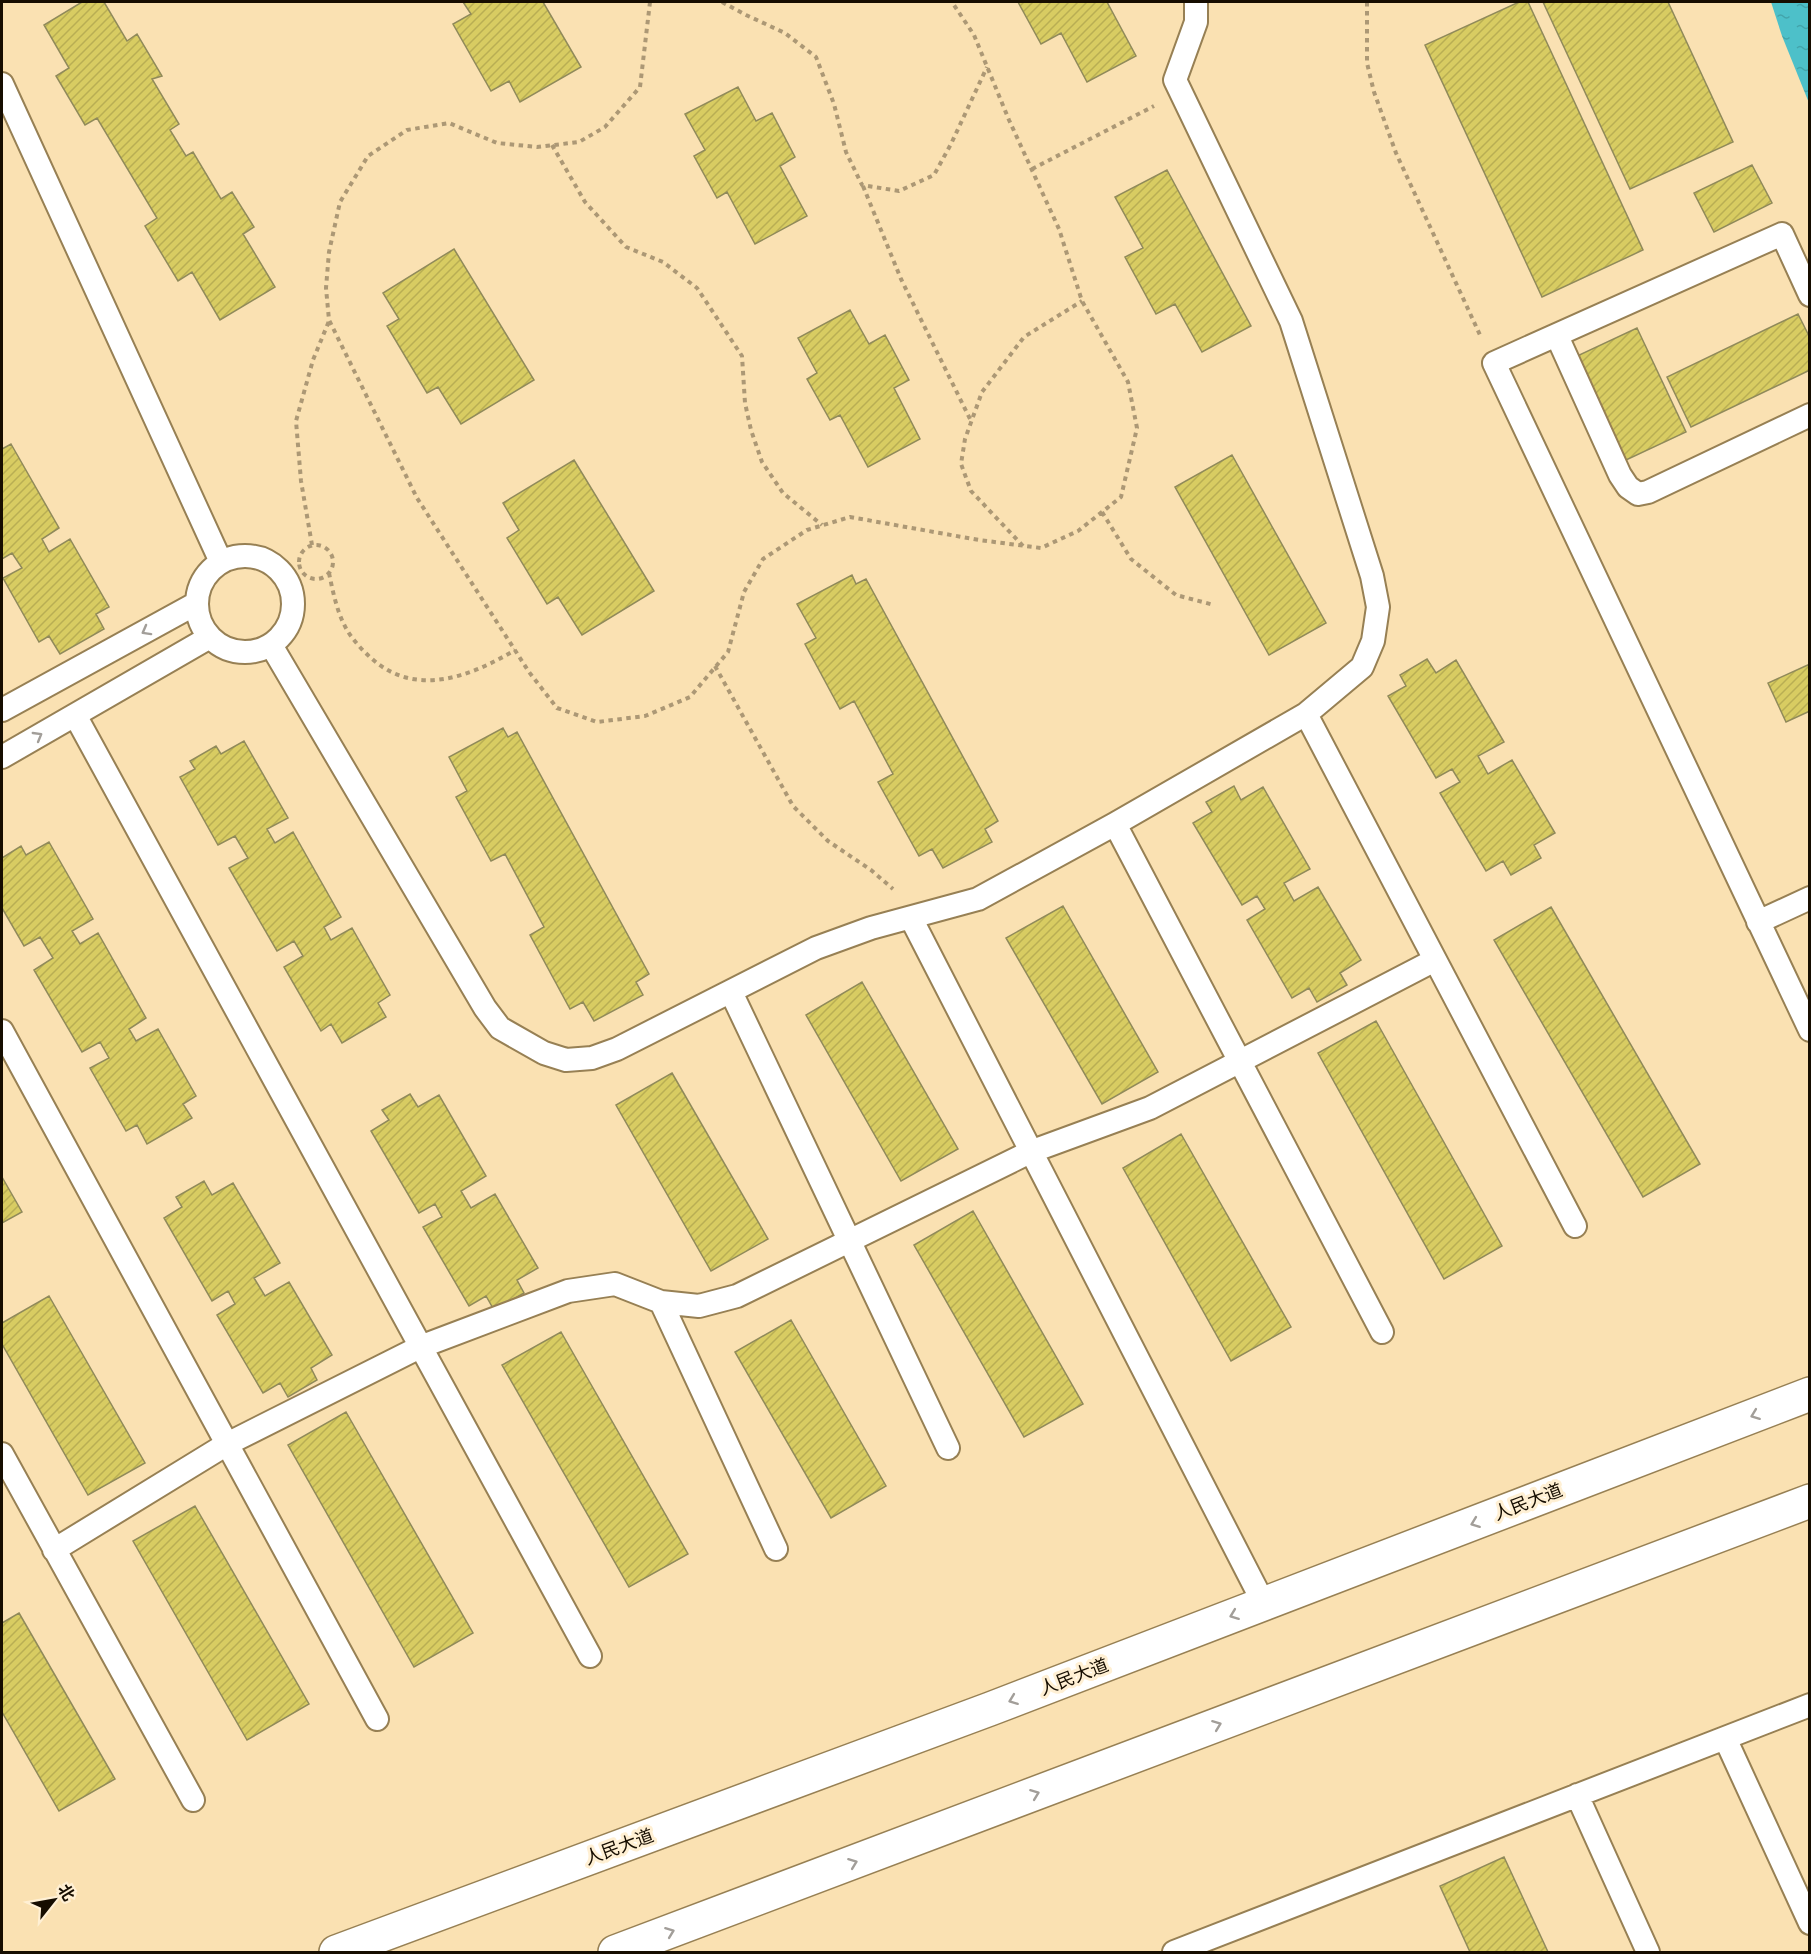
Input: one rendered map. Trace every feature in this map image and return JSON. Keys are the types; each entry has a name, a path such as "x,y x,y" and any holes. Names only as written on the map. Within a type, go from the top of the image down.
{"street":[{"name":"人民大道","path":"336,1953 979,1713 1809,1394"},
{"path":"615,1953 1809,1501"}],"lane":[{"path":"271,645 485,1008 500,1028 544,1053 566,1059 592,1058 617,1049 816,948 870,928 978,899 1115,824 1306,714 1362,668 1373,641 1378,607 1374,586 1291,321 1175,80 1196,22 1196,2"},
{"path":"2,84 221,562"},
{"path":"1809,295 1782,234 1494,363 1809,1030"},
{"path":"1557,336 1620,475 1628,487 1638,494 1648,492 1809,415"},
{"path":"236,556 253,556 268,562 281,572 290,586 293,603 291,619 283,633 271,645 256,651 240,652 224,647 210,637 203,627 198,616 197,603 200,587 208,573 221,562 236,556"},
{"path":"2,710 197,603"},
{"path":"2,757 210,637"},
{"path":"1306,714 1575,1226"},
{"path":"75,715 590,1656"},
{"path":"1115,824 1382,1332"},
{"path":"1758,922 1809,898"},
{"path":"911,918 1264,1604"},
{"path":"54,1550 227,1444 420,1347 568,1291 615,1284 661,1302 699,1306 737,1296 1030,1152 1150,1108 1435,960"},
{"path":"731,992 948,1448"},
{"path":"2,1031 377,1719"},
{"path":"661,1302 776,1549"},
{"path":"2,1454 193,1800"},
{"path":"1174,1953 1809,1705"},
{"path":"1725,1738 1809,1923"},
{"path":"1577,1796 1648,1953"}],"path":[{"path":"650,2 640,87 605,127 579,142 537,147 497,142 449,123 407,130 368,156 340,202 329,252 326,288 329,320 417,498 529,672 557,708 597,722 645,716 690,696 728,651 744,592 763,559 807,530 850,517 980,540 1041,548 1078,531 1121,497 1137,428 1128,381 1082,301 1059,229 974,35 952,2"},
{"path":"722,2 785,33 816,57 834,104 846,152 901,279 972,422"},
{"path":"1367,2 1367,63 1374,92 1396,153 1494,363"},
{"path":"862,185 899,191 934,175 987,67"},
{"path":"1032,169 1181,93"},
{"path":"552,145 585,202 626,247 663,262 697,288 742,356 745,403 762,462 783,493 822,525"},
{"path":"1023,546 971,490 961,464 965,439 982,392 1024,337 1082,301"},
{"path":"312,545 301,481 296,420 313,360 329,320"},
{"path":"1102,512 1131,559 1176,595 1214,605"},
{"path":"312,545 323,546 331,553 334,563 329,573 325,577 314,579 308,577 300,568 302,551 312,545"},
{"path":"329,573 335,600 347,630 362,649 383,669 406,678 432,681 463,676 492,664 515,650"},
{"path":"715,666 793,806 828,841 871,870 903,897 911,918"}],"water":[{"path":"1771,2 1809,2 1809,103 1782,36"}],"building":[{"path":"82,2 104,2 127,41 137,34 162,76 152,79 179,124 170,130 186,156 193,152 221,199 232,192 254,227 243,234 275,287 220,320 192,272 178,281 145,226 157,218 97,118 85,125 56,76 69,68 44,25"},
{"path":"463,2 543,2 581,67 520,102 509,81 491,91 453,24 471,14"},
{"path":"1018,2 1107,2 1136,56 1087,82 1061,33 1041,44"},
{"path":"1519,2 1528,2 1643,250 1542,297 1425,45"},
{"path":"1543,2 1668,2 1733,142 1630,189"},
{"path":"738,87 756,121 772,113 795,157 780,166 807,216 755,244 727,192 717,198 694,156 705,150 685,114"},
{"path":"1752,165 1772,203 1714,232 1694,193"},
{"path":"1167,170 1251,326 1202,352 1175,304 1156,314 1125,257 1143,248 1115,197"},
{"path":"454,249 534,380 461,424 438,387 427,393 387,326 399,319 383,293"},
{"path":"850,310 869,344 885,335 909,380 894,388 920,439 868,467 840,415 830,420 807,379 817,373 798,338"},
{"path":"1798,314 1810,338 1810,370 1691,427 1667,377"},
{"path":"1637,328 1686,432 1626,460 1577,356"},
{"path":"11,444 59,528 42,539 49,552 70,539 109,607 96,614 104,629 60,654 49,636 39,642 3,578 22,568 12,553 2,559 2,449"},
{"path":"1232,455 1326,623 1269,655 1175,487"},
{"path":"574,460 654,591 582,635 558,597 547,604 507,538 519,530 503,503"},
{"path":"852,575 856,584 866,579 998,821 985,829 992,842 943,868 932,849 919,856 878,782 893,774 854,701 840,709 805,644 816,638 797,604"},
{"path":"1427,659 1436,673 1456,660 1504,742 1478,756 1488,774 1512,760 1555,833 1534,845 1541,858 1511,875 1503,861 1486,871 1440,793 1460,782 1452,769 1436,778 1388,696 1406,686 1400,675"},
{"path":"1810,664 1810,711 1786,722 1768,683"},
{"path":"503,728 508,737 517,732 649,974 636,982 643,995 594,1021 583,1002 570,1009 530,935 544,927 505,854 491,861 456,797 467,791 449,757"},
{"path":"244,741 288,818 267,829 275,843 293,832 341,917 324,927 331,940 352,928 390,995 378,1003 386,1017 342,1043 331,1024 321,1031 284,967 303,956 294,941 277,951 229,868 248,858 235,836 218,845 180,777 195,769 190,761 216,746 221,754"},
{"path":"1234,786 1241,800 1263,787 1310,869 1284,883 1294,901 1318,887 1361,960 1340,973 1347,985 1317,1002 1309,988 1292,998 1247,920 1265,909 1257,896 1242,905 1193,823 1212,812 1206,802"},
{"path":"49,842 93,919 72,931 80,944 98,933 146,1018 129,1029 136,1041 158,1029 196,1096 183,1104 192,1118 147,1144 137,1125 126,1131 90,1068 109,1058 100,1042 82,1052 34,970 53,958 40,937 24,946 2,908 2,858 21,846 26,855"},
{"path":"1063,906 1158,1072 1102,1104 1006,938"},
{"path":"1551,907 1700,1164 1643,1197 1494,940"},
{"path":"862,982 958,1149 901,1181 806,1015"},
{"path":"1376,1021 1502,1246 1444,1279 1318,1053"},
{"path":"672,1073 768,1239 711,1271 616,1105"},
{"path":"410,1094 418,1107 439,1095 486,1176 461,1191 471,1208 495,1194 538,1268 517,1280 524,1293 494,1310 486,1296 469,1306 423,1227 442,1217 435,1204 419,1213 371,1131 389,1120 382,1110"},
{"path":"1181,1134 1291,1327 1231,1361 1123,1168"},
{"path":"2,1177 22,1212 2,1223"},
{"path":"204,1181 212,1195 233,1183 280,1263 254,1278 265,1296 289,1282 332,1355 311,1368 317,1380 288,1397 280,1383 263,1393 217,1315 235,1304 228,1291 212,1301 164,1218 182,1207 176,1197"},
{"path":"973,1211 1083,1404 1024,1437 914,1245"},
{"path":"49,1296 145,1463 88,1495 2,1344 2,1323"},
{"path":"791,1320 886,1486 831,1518 735,1352"},
{"path":"561,1332 688,1554 629,1587 502,1365"},
{"path":"346,1412 473,1633 414,1667 288,1445"},
{"path":"195,1506 309,1704 247,1740 133,1541"},
{"path":"19,1613 115,1779 59,1811 2,1712 2,1623"},
{"path":"1504,1857 1548,1952 1470,1952 1440,1886"}]}
